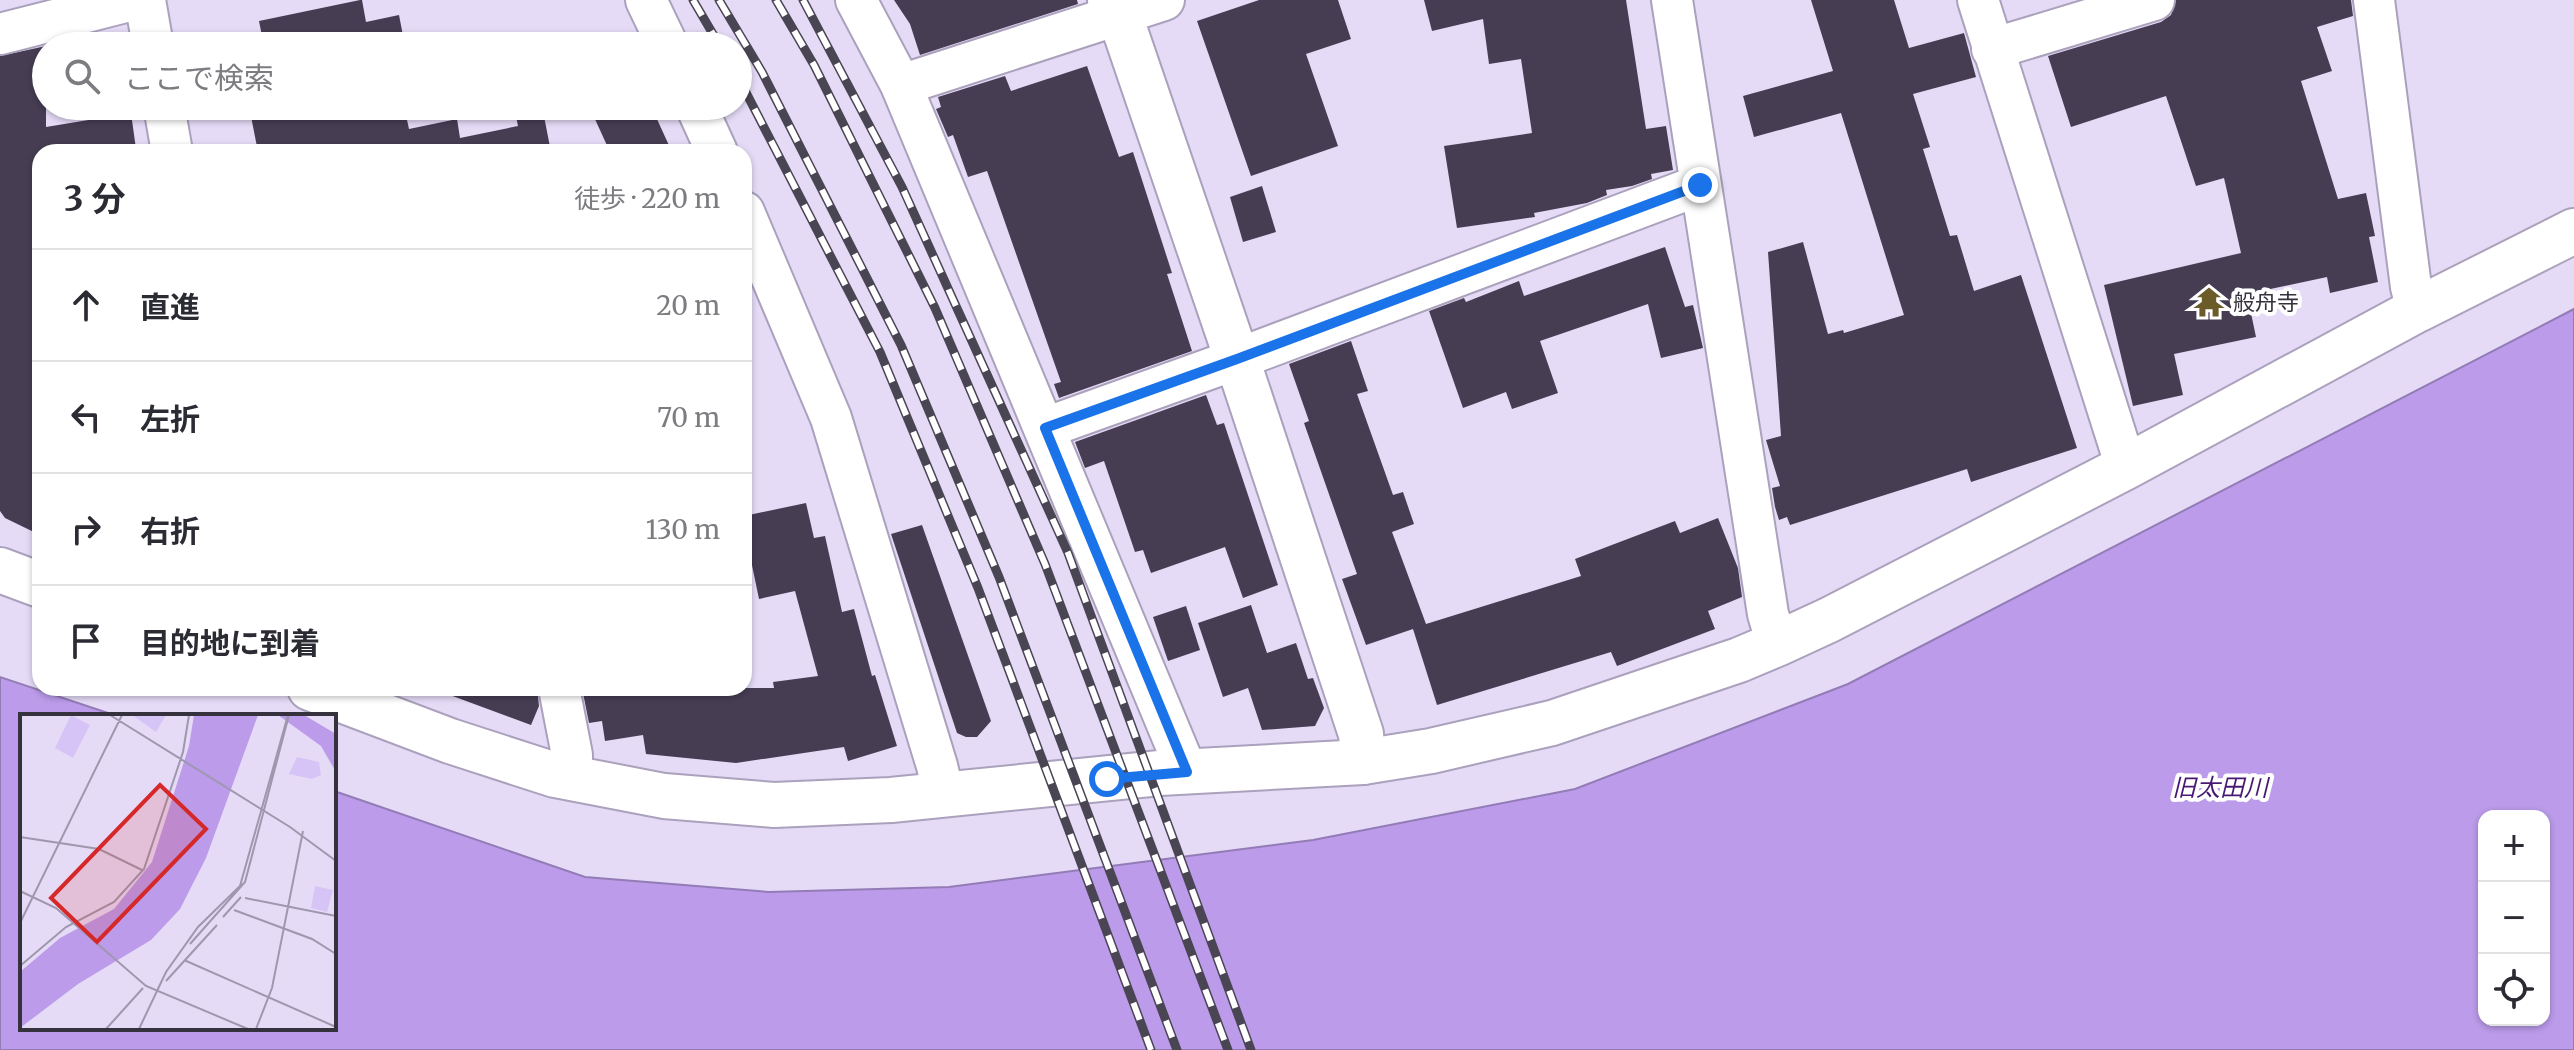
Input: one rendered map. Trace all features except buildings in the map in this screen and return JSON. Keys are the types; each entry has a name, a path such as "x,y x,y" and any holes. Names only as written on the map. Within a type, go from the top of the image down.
{"street":[{"path":"0,34 133,0"},
{"path":"145,0 151,32"},
{"path":"646,0 661,32"},
{"path":"856,0 901,85 1187,772"},
{"path":"901,85 1115,8 1164,0"},
{"path":"1672,0 1768,614 1777,644"},
{"path":"1978,0 2126,467"},
{"path":"1992,49 2154,0"},
{"path":"2374,0 2411,287 2417,310"},
{"path":"1115,8 1237,359 1361,734 1363,762"},
{"path":"166,120 171,144"},
{"path":"702,120 713,144"},
{"path":"1045,428 1700,185"},
{"path":"752,231 831,418 944,795"},
{"path":"331,696 450,741 555,775 664,796 774,805 891,800 1187,772 1363,762 1431,751 1552,723 1739,660 1777,644 2126,467 2417,310 2574,231"},
{"path":"0,570 32,582"},
{"path":"561,696 572,755 572,778"}],"water":[{"name":"旧太田川","path":"2574,309 2574,1050 0,1050 0,677 32,688 32,696 57,696 111,714 20,714 20,1030 336,1030 336,792 585,877 769,892 949,887 1313,840 1575,789 1848,684"}],"railway":[{"path":"693,0 712,32"},
{"path":"719,0 738,32"},
{"path":"776,0 814,65 935,308 1045,564 1228,1050"},
{"path":"803,0 902,187 1068,553 1251,1050"},
{"path":"752,55 901,345 999,577 1177,1050"},
{"path":"752,104 880,352 978,588 1151,1050"}],"place":[{"name":"般舟寺","path":"2209,302"}],"route":[{"path":"1107,779 1187,772 1045,428 1700,185"}]}
